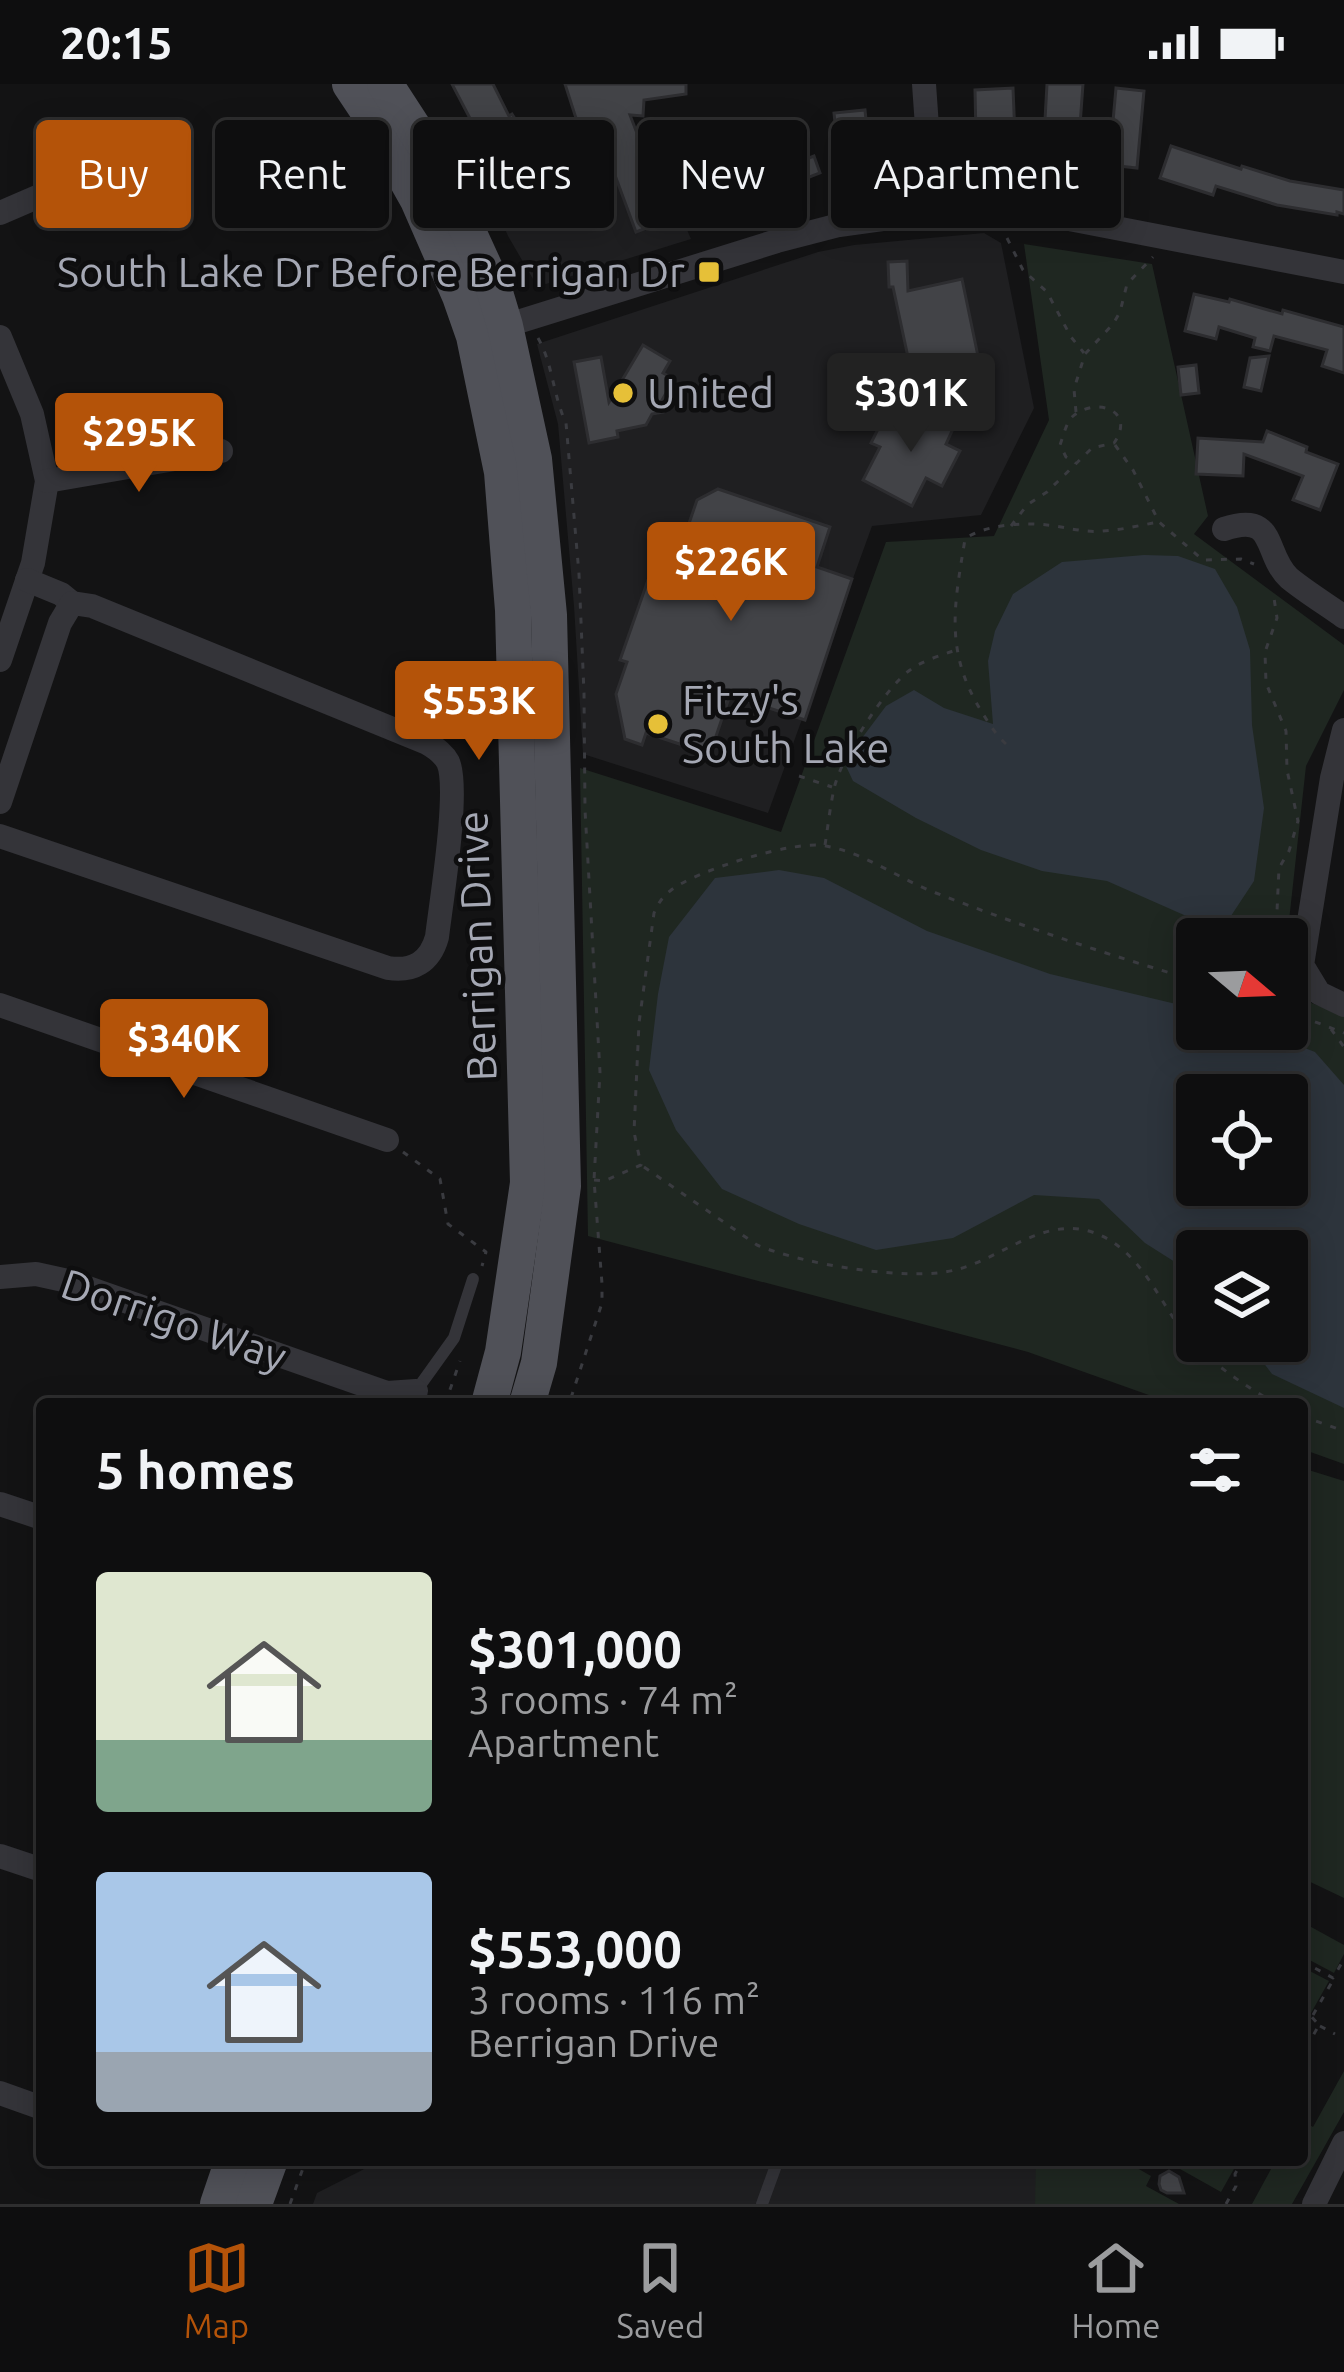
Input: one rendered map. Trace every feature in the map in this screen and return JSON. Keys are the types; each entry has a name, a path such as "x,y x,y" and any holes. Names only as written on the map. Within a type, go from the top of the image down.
{"main road":[{"name":"Berrigan Drive","path":"350,84 490,331 534,459 549,615 563,1186 538,1364 528,1398"},
{"name":"Berrigan Drive","path":"385,84 426,147 493,286 490,331"},
{"name":"Berrigan Drive","path":"491,1398 503,1352 528,1184 551,731"},
{"path":"218,2204 231,2166"},
{"path":"254,2204 268,2166"}],"street":[{"path":"924,84 926,120"},
{"path":"0,213 36,197"},
{"path":"490,331 831,227"},
{"path":"1119,228 1344,272"},
{"path":"0,338 32,415 47,481 33,563 0,660"},
{"path":"47,481 221,451"},
{"path":"1224,530 1256,526 1268,536 1278,577 1344,617"},
{"path":"0,836 388,968 414,967 433,952 437,937 453,785 446,759 437,748 92,606 72,603 27,580"},
{"path":"0,802 60,623 72,603"},
{"path":"1344,730 1302,965 1319,993 1344,1005"},
{"path":"0,1005 387,1140"},
{"name":"Dorrigo Way","path":"0,1276 36,1274 68,1281 387,1393 416,1390"},
{"path":"0,1504 36,1516"},
{"path":"0,1856 36,1868"},
{"path":"0,2093 36,2106"},
{"path":"1314,2204 1340,2157"}],"lane":[{"path":"416,1390 454,1338 473,1279"},
{"path":"762,2204 776,2166"}],"path":[{"path":"1006,228 1012,253 1047,292 1070,337 1085,354"},
{"path":"1077,414 1074,388 1085,354 1113,324 1127,284 1156,250"},
{"path":"539,340 566,422 579,574 551,731 585,810 600,1072 594,1180 602,1303 570,1398"},
{"path":"1010,527 1027,505 1047,492 1092,448 1114,443 1121,426 1114,412 1101,405 1068,422 1060,445 1075,463"},
{"path":"1114,443 1159,522 1203,560 1241,559 1278,577 1277,618 1265,652 1266,682 1286,731 1287,770 1298,821 1279,868 1275,918"},
{"path":"1006,744 975,700 955,650 957,587 965,539 976,533 1037,524 1106,531 1159,522"},
{"path":"825,845 834,787 862,730 909,670 955,650"},
{"path":"799,776 834,787"},
{"path":"1176,975 916,886 825,845 734,862 679,884 658,902 654,913 639,1023 634,1132 641,1165 758,1245 807,1260 923,1274 953,1271 989,1259 1056,1228 1103,1236 1133,1260 1186,1336 1266,1398"},
{"path":"1308,1019 1344,1033"},
{"path":"1331,1028 1344,1047"},
{"path":"387,1140 440,1179 448,1224 486,1252"},
{"path":"594,1180 641,1165"},
{"path":"447,1398 460,1361"},
{"path":"1308,1418 1344,1431"},
{"path":"1312,2017 1344,1959"},
{"path":"1308,1964 1333,1978"},
{"path":"1308,2013 1335,2034"},
{"path":"1308,2044 1318,2025"},
{"path":"290,2204 304,2166"},
{"path":"1226,2204 1240,2166"}],"shaded area":[{"path":"638,129 638,228 686,228 691,239 546,284 533,279 504,228 614,228 614,135"},
{"path":"984,233 1001,243 1034,408 981,515 872,526 768,813 583,754 558,424 537,344 818,252"},
{"path":"1024,244 1152,264 1208,516 1194,534 1344,645 1344,690 1306,766 1289,918 1176,918 1176,1050 1308,1050 1308,1002 1344,1015 1344,1464 1308,1451 1308,1398 1157,1398 1028,1352 588,1236 580,768 781,832 886,542 994,536 1049,420"},
{"path":"1178,556 1215,569 1237,607 1250,650 1252,725 1264,808 1254,881 1230,918 1184,915 1107,881 1042,871 981,850 853,781 844,762 886,706 914,690 944,708 993,724 988,661 995,631 1013,594 1062,562"},
{"path":"779,870 824,878 927,931 1050,974 1176,1004 1176,1050 1315,1052 1344,1085 1344,1408 1272,1374 1263,1362 1308,1362 1308,1230 1176,1230 1176,1263 1145,1243 1099,1199 1034,1195 953,1238 876,1250 799,1224 722,1189 676,1130 649,1070 669,937 715,878"},
{"path":"1308,1470 1344,1481 1344,1898 1308,1881"},
{"path":"1308,1925 1344,1945 1334,1973 1308,1959"},
{"path":"1308,1970 1329,1981 1311,2013 1308,2009"},
{"path":"1344,2071 1344,2112 1292,2204 1252,2204 1273,2166 1308,2166 1308,2124 1313,2127"},
{"path":"370,2166 1106,2166 1173,2204 313,2204 317,2193"},
{"path":"1036,2166 1134,2166 1151,2176 1146,2186 1179,2204 1035,2204"},
{"path":"1175,2166 1236,2166 1221,2192"}],"building":[{"path":"452,84 493,84 509,116 516,120 471,120"},
{"path":"565,84 686,84 686,94 644,100 643,116 630,115 638,136 638,228 646,228 636,232 614,173 614,120 577,120"},
{"path":"1047,84 1083,84 1080,120 1045,120"},
{"path":"1013,88 1014,120 976,120 975,90"},
{"path":"1116,88 1144,91 1137,168 1121,166 1121,120 1113,120"},
{"path":"865,110 866,120 835,120 834,113"},
{"path":"1171,146 1241,169 1344,190 1344,214 1277,205 1216,186 1213,195 1160,178"},
{"path":"807,153 809,158 814,156 820,173 807,178"},
{"path":"907,261 908,291 962,279 979,361 942,369 945,384 915,390 893,287 889,287 888,262"},
{"path":"1194,294 1344,327 1344,373 1322,366 1327,350 1274,336 1270,351 1253,347 1255,338 1219,327 1216,339 1185,331"},
{"name":"United","path":"643,345 670,361 663,373 674,379 661,402 663,412 652,414 646,425 617,431 618,437 589,443 574,362 601,357 609,402"},
{"path":"1269,356 1261,391 1244,387 1250,358"},
{"path":"1196,365 1199,393 1181,395 1178,367"},
{"path":"902,403 953,429 946,444 960,451 942,486 926,478 912,506 863,480 880,447 871,443 882,421 890,425"},
{"path":"1267,431 1338,464 1320,510 1293,500 1303,476 1244,454 1243,476 1196,474 1198,438 1263,442"},
{"path":"718,489 830,527 817,567 852,579 805,720 730,695 710,754 646,733 642,745 625,739 616,694 627,662 620,660 648,580 666,570 699,582 684,538 697,500"},
{"path":"1169,2171 1179,2177 1184,2193 1161,2190 1160,2176"}],"place":[{"name":"South Lake Dr Before Berrigan Dr","path":"709,272"},
{"name":"United","path":"623,393"},
{"name":"Fitzy's South Lake","path":"658,724"}]}
